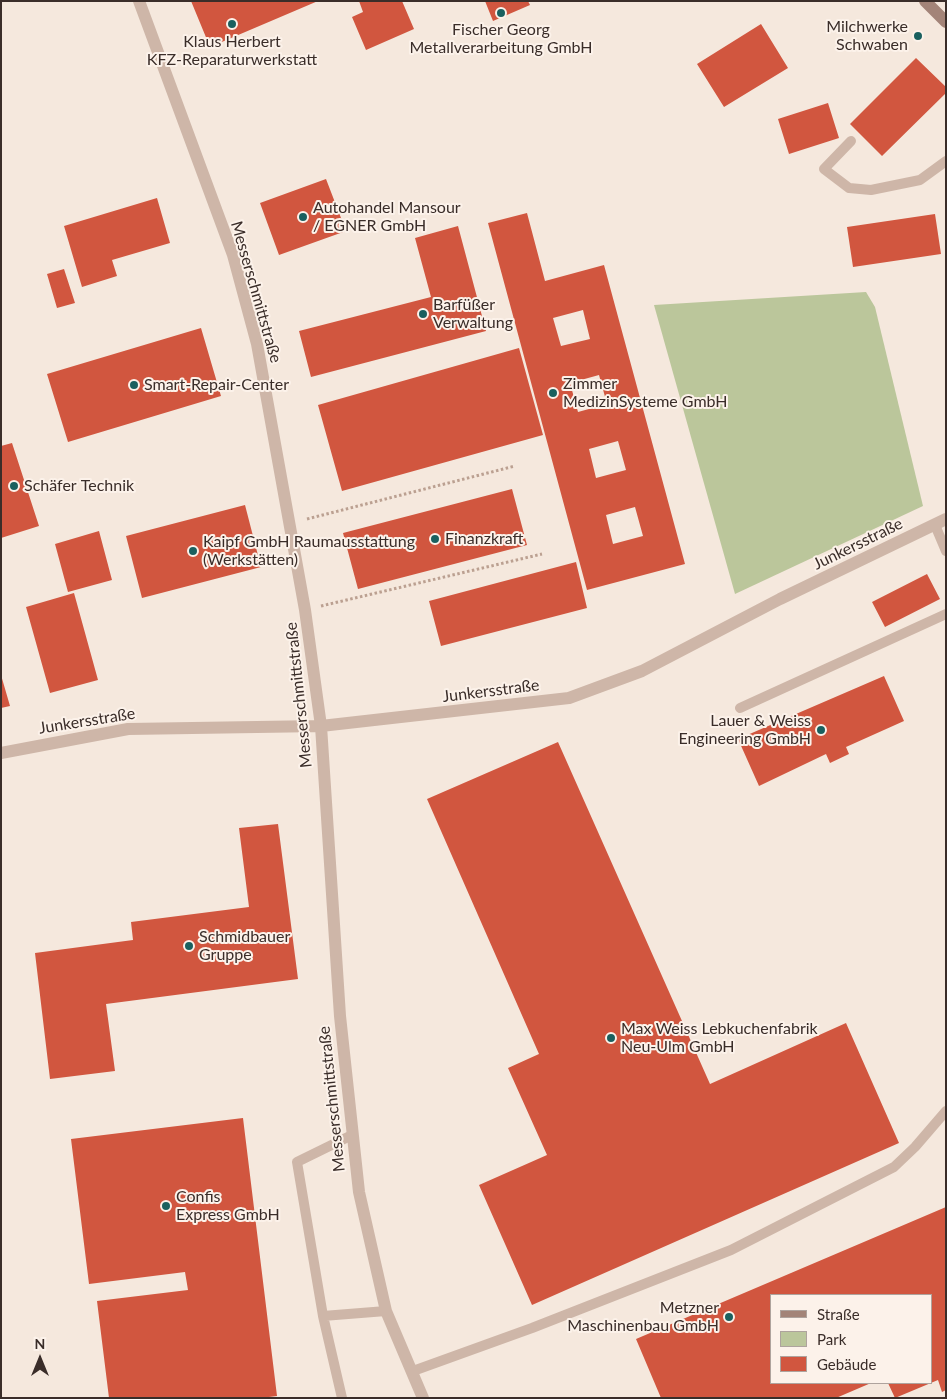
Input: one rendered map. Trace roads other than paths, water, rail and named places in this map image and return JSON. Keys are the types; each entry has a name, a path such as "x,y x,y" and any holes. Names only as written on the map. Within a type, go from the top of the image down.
{"main road":[{"path":"925,1 946,22"}],"street":[{"name":"Messerschmittstraße","path":"139,1 233,255 257,344 305,610 321,726 340,1016 359,1192 386,1311 423,1398"},
{"name":"Junkersstraße","path":"1,753 128,729 321,726 494,708 569,698 642,671 780,600 940,522"}],"lane":[{"path":"851,141 824,168 850,188 872,190 920,180 946,161"},
{"path":"940,522 946,552"},
{"path":"740,708 946,614"},
{"path":"413,1371 532,1328 731,1250 894,1167 915,1147 946,1112"},
{"path":"342,1398 323,1316 297,1162 352,1136"},
{"path":"323,1316 386,1311"}],"place":[{"name":"Fischer Georg Metallverarbeitung GmbH","path":"501,13"},
{"name":"Klaus Herbert KFZ-Reparaturwerkstatt","path":"232,24"},
{"name":"Milchwerke Schwaben","path":"918,36"},
{"name":"Autohandel Mansour / EGNER GmbH","path":"303,217"},
{"name":"Barfüßer Verwaltung","path":"423,314"},
{"name":"Smart-Repair-Center","path":"134,385"},
{"name":"Zimmer MedizinSysteme GmbH","path":"553,393"},
{"name":"Schäfer Technik","path":"14,486"},
{"name":"Finanzkraft","path":"435,539"},
{"name":"Kaipf GmbH Raumausstattung (Werkstätten)","path":"193,551"},
{"name":"Lauer & Weiss Engineering GmbH","path":"821,730"},
{"name":"Schmidbauer Gruppe","path":"189,946"},
{"name":"Max Weiss Lebkuchenfabrik Neu-Ulm GmbH","path":"611,1038"},
{"name":"Confis Express GmbH","path":"166,1206"},
{"name":"Metzner Maschinenbau GmbH","path":"729,1317"}]}
